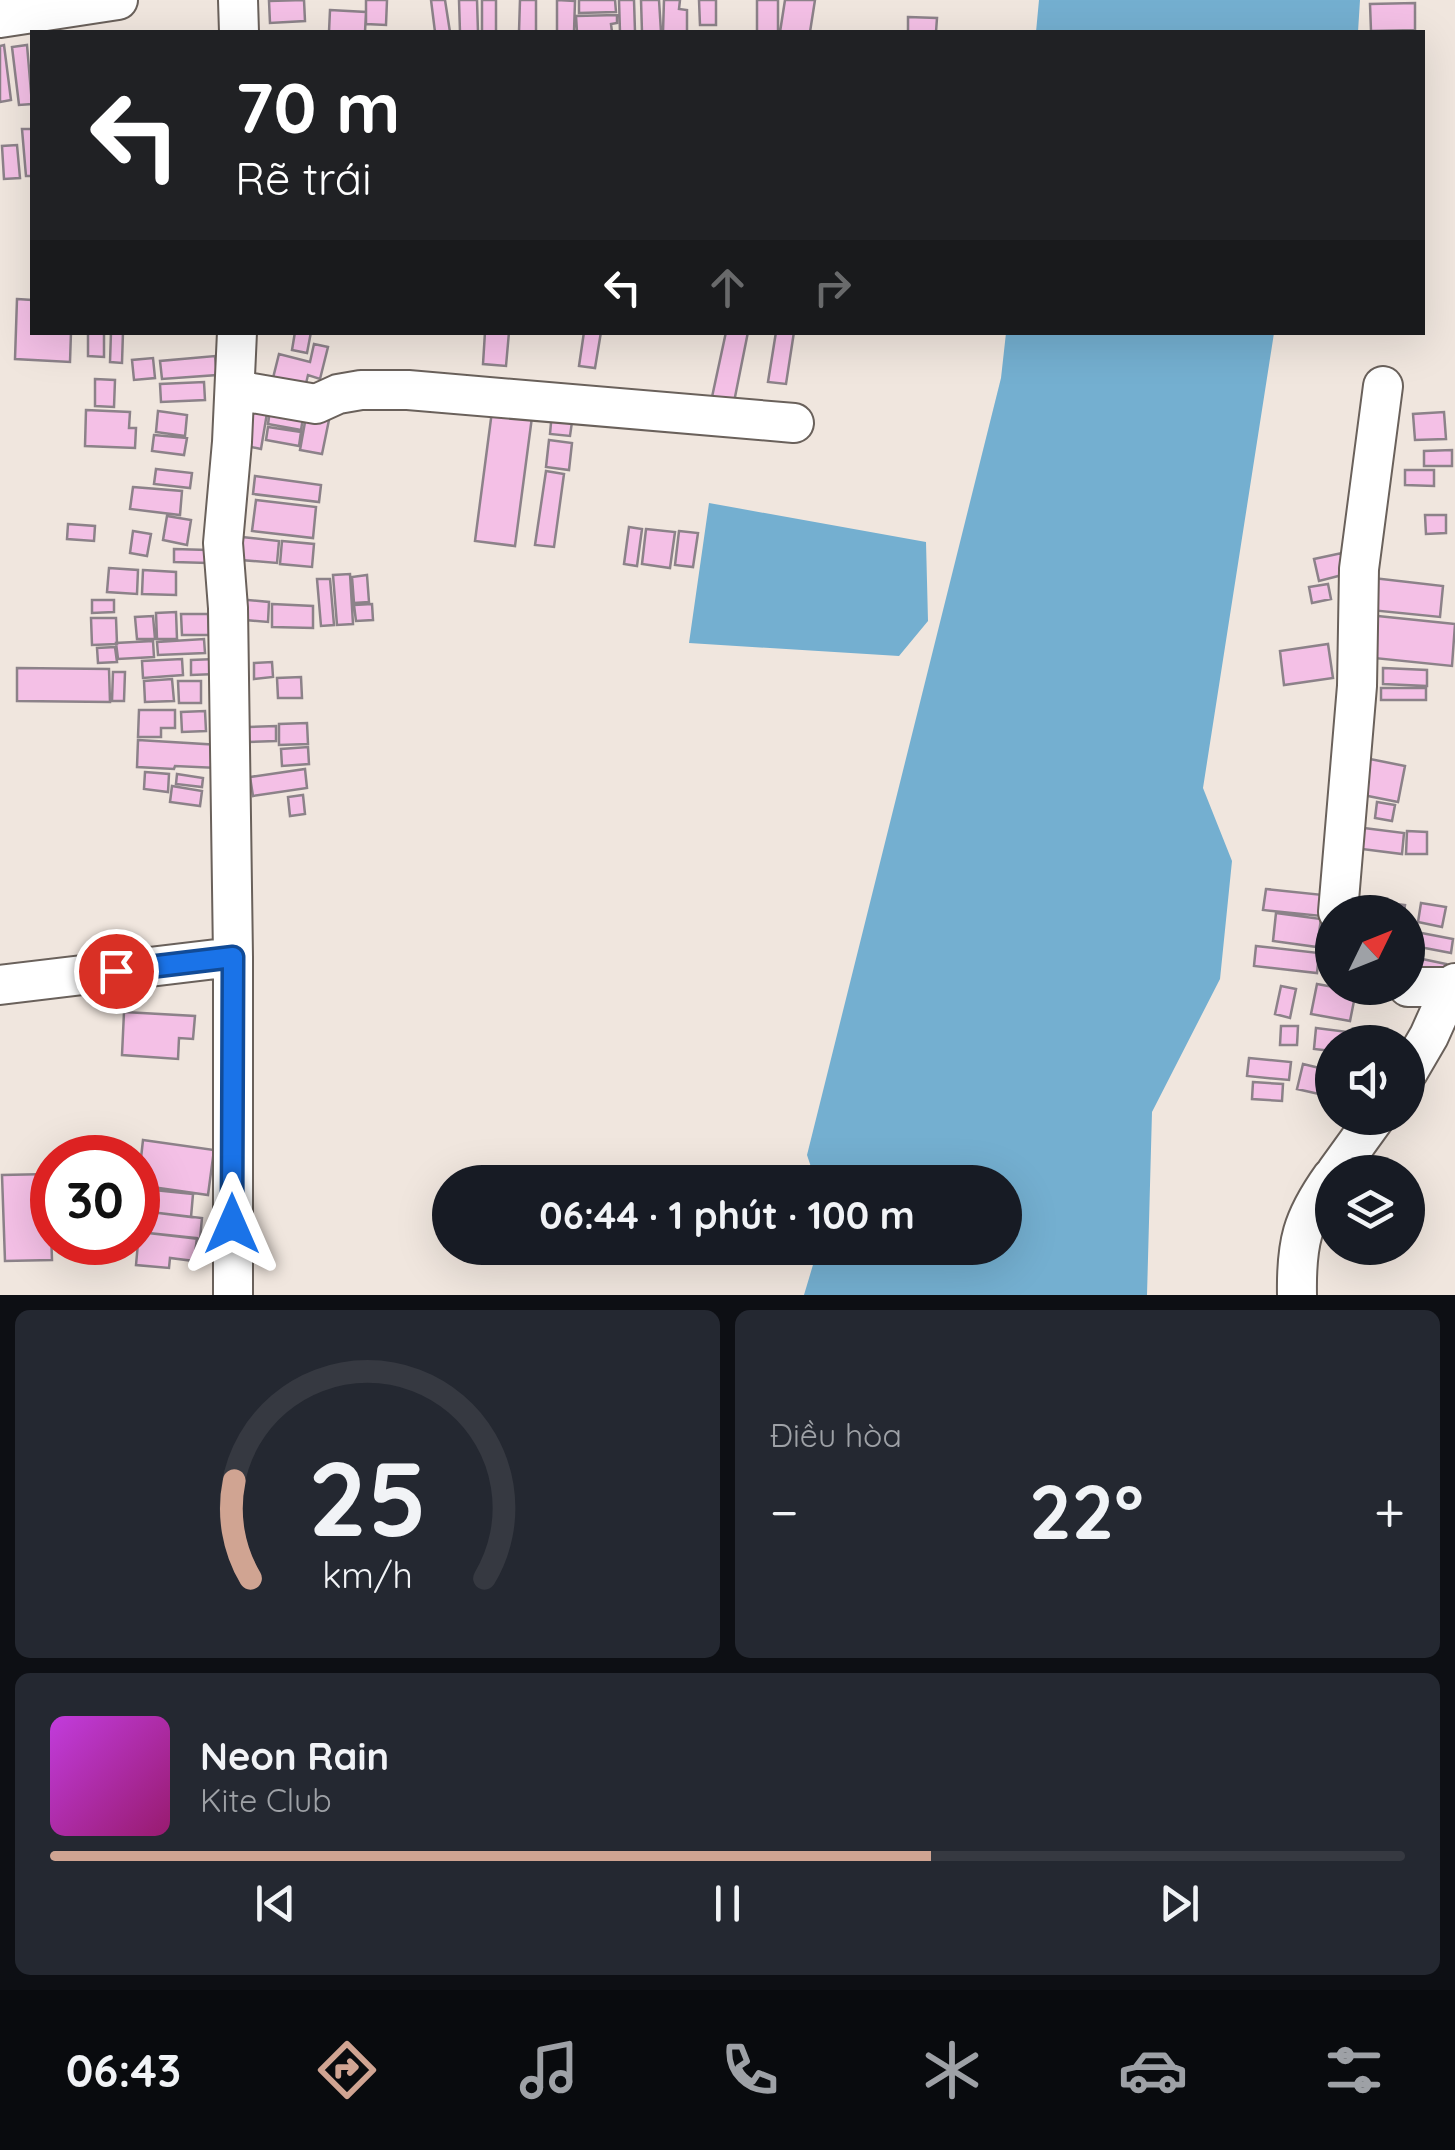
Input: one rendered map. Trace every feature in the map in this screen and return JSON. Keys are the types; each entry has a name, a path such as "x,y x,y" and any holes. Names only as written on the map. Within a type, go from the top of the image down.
{"street":[{"path":"0,18 118,0"},
{"path":"238,0 239,30"},
{"path":"233,1295 233,957 228,608 223,544 236,335"},
{"path":"1339,895 1357,686 1359,569 1382,386"},
{"path":"235,390 316,404 338,394 361,390 408,390 794,423"},
{"path":"0,985 233,957"},
{"path":"1425,986 1453,985 1425,1043"},
{"path":"1297,1286 1298,1248 1315,1203"}],"water":[{"path":"1039,0 1360,0 1358,30 1036,30"},
{"path":"1006,335 1274,335 1203,788 1232,861 1220,979 1152,1112 1147,1295 804,1295 813,1265 1022,1265 1022,1165 810,1165 807,1155 1001,378"},
{"path":"709,503 926,542 928,621 899,656 689,643"}],"building":[{"path":"304,0 305,21 270,23 269,1"},
{"path":"366,0 387,0 386,25 366,24"},
{"path":"431,0 445,0 450,30 435,30"},
{"path":"459,0 477,0 478,30 460,30"},
{"path":"482,0 496,0 496,30 482,30"},
{"path":"520,0 536,0 536,30 519,30"},
{"path":"557,0 575,1 574,30 557,30"},
{"path":"579,0 615,0 616,12 579,13"},
{"path":"619,0 634,0 635,30 620,30"},
{"path":"641,0 659,0 661,30 642,30"},
{"path":"664,0 680,0 679,9 687,10 687,30 663,30"},
{"path":"699,0 716,0 716,25 700,25"},
{"path":"757,0 778,0 778,30 757,30"},
{"path":"785,0 815,0 810,30 780,30"},
{"path":"1415,3 1415,30 1371,30 1370,4"},
{"path":"330,10 366,12 365,30 329,30"},
{"path":"617,15 617,23 611,24 612,30 577,30 576,16"},
{"path":"908,17 937,18 936,30 908,30"},
{"path":"4,45 11,100 0,102 0,46"},
{"path":"27,45 30,104 19,105 12,47"},
{"path":"22,129 30,129 30,176 26,176"},
{"path":"17,145 20,178 4,179 2,146"},
{"path":"17,299 30,300 30,335 71,335 70,362 15,359"},
{"path":"88,335 104,335 104,357 88,356"},
{"path":"111,335 123,335 122,363 110,362"},
{"path":"294,335 310,335 307,353 292,350"},
{"path":"485,335 509,335 506,366 483,364"},
{"path":"584,335 600,335 595,368 579,366"},
{"path":"725,335 747,335 734,402 712,397"},
{"path":"776,335 794,335 786,384 768,382"},
{"path":"314,344 328,347 320,379 308,375 304,392 270,390 279,354 310,362"},
{"path":"215,356 217,375 162,379 160,361"},
{"path":"153,358 155,378 134,380 132,360"},
{"path":"95,379 115,380 114,407 95,406"},
{"path":"204,382 205,400 161,402 160,384"},
{"path":"245,396 269,401 261,449 237,444"},
{"path":"305,406 301,430 268,424 270,410"},
{"path":"86,410 130,412 129,428 136,428 135,448 85,446"},
{"path":"158,411 187,415 185,436 156,432"},
{"path":"307,411 330,415 322,454 300,450"},
{"path":"492,411 532,417 515,546 475,541"},
{"path":"552,412 573,415 570,436 550,434"},
{"path":"1444,412 1446,439 1415,440 1413,414"},
{"path":"268,427 301,432 299,446 266,440"},
{"path":"154,435 187,438 184,455 152,451"},
{"path":"549,440 572,443 569,470 546,467"},
{"path":"1452,450 1452,466 1424,466 1424,451"},
{"path":"156,469 192,473 190,488 154,484"},
{"path":"1405,470 1434,470 1434,486 1405,485"},
{"path":"546,471 564,474 554,547 535,545"},
{"path":"255,476 321,485 319,502 253,494"},
{"path":"133,487 182,491 180,515 130,509"},
{"path":"256,500 316,507 313,538 252,531"},
{"path":"1425,515 1446,515 1446,533 1426,534"},
{"path":"167,516 191,520 187,545 163,540"},
{"path":"68,524 95,526 94,541 67,539"},
{"path":"629,527 642,529 637,566 624,564"},
{"path":"646,529 675,532 670,568 642,564"},
{"path":"133,531 151,534 147,556 130,553"},
{"path":"679,531 698,533 693,567 675,565"},
{"path":"242,537 279,541 277,563 241,560"},
{"path":"282,541 314,544 312,567 280,564"},
{"path":"174,549 208,550 208,563 174,562"},
{"path":"1342,553 1346,574 1319,581 1314,559"},
{"path":"109,568 138,570 137,594 107,592"},
{"path":"143,570 176,572 176,595 142,594"},
{"path":"350,574 353,624 337,625 333,575"},
{"path":"367,575 369,602 354,603 352,577"},
{"path":"1373,578 1443,586 1440,617 1370,610"},
{"path":"317,579 330,579 334,625 321,626"},
{"path":"1328,584 1331,599 1312,603 1309,587"},
{"path":"237,599 269,602 268,622 235,619"},
{"path":"92,600 114,600 114,612 92,613"},
{"path":"272,604 313,606 313,628 272,627"},
{"path":"372,604 373,620 356,621 354,605"},
{"path":"176,612 177,639 157,639 156,613"},
{"path":"181,614 208,614 209,635 182,635"},
{"path":"1368,615 1455,624 1452,666 1364,657"},
{"path":"153,616 155,639 137,639 135,617"},
{"path":"91,618 116,618 117,644 92,645"},
{"path":"204,639 205,653 158,655 157,642"},
{"path":"153,641 154,657 118,659 116,643"},
{"path":"1328,644 1333,678 1284,685 1280,651"},
{"path":"115,647 117,662 98,663 97,648"},
{"path":"182,659 183,675 143,678 142,661"},
{"path":"215,659 216,674 191,675 191,660"},
{"path":"272,662 273,677 254,679 254,663"},
{"path":"17,668 109,669 110,702 17,701"},
{"path":"1383,668 1427,670 1427,686 1383,684"},
{"path":"113,672 125,672 124,701 112,701"},
{"path":"301,677 302,698 278,698 277,678"},
{"path":"172,679 174,701 145,702 144,681"},
{"path":"178,681 201,681 201,703 179,703"},
{"path":"1381,688 1426,688 1426,700 1381,700"},
{"path":"139,710 175,710 175,728 161,728 161,737 138,737"},
{"path":"205,711 206,731 182,732 181,712"},
{"path":"307,723 308,744 279,745 279,724"},
{"path":"276,726 276,741 248,742 248,727"},
{"path":"138,740 220,745 218,768 137,767"},
{"path":"308,747 309,764 282,766 281,749"},
{"path":"1365,758 1405,766 1398,802 1358,794"},
{"path":"305,769 307,788 253,796 250,777"},
{"path":"145,772 169,774 168,792 144,789"},
{"path":"177,774 203,778 202,787 176,784"},
{"path":"172,786 202,791 200,806 170,802"},
{"path":"303,795 305,814 290,816 288,797"},
{"path":"1377,802 1395,805 1392,821 1375,818"},
{"path":"1348,826 1404,833 1402,854 1346,847"},
{"path":"1407,831 1427,832 1427,854 1406,854"},
{"path":"1266,889 1323,895 1315,895 1315,915 1263,910"},
{"path":"1425,904 1446,907 1442,927 1425,923"},
{"path":"1276,913 1315,918 1315,947 1273,941"},
{"path":"1425,934 1453,939 1451,953 1425,948"},
{"path":"1256,946 1315,953 1315,973 1254,966"},
{"path":"1425,960 1446,964 1442,982 1425,978"},
{"path":"1281,986 1296,989 1290,1018 1275,1014"},
{"path":"1315,994 1315,1005 1353,1005 1350,1021 1311,1014"},
{"path":"124,1012 195,1016 193,1039 179,1038 178,1059 122,1055"},
{"path":"1281,1026 1298,1026 1297,1045 1280,1045"},
{"path":"1249,1058 1291,1062 1289,1080 1247,1076"},
{"path":"1303,1064 1315,1067 1315,1093 1297,1089"},
{"path":"1253,1082 1283,1084 1282,1101 1252,1099"},
{"path":"160,1142 214,1150 208,1195 160,1188"},
{"path":"30,1174 30,1260 5,1261 2,1175"},
{"path":"160,1191 193,1194 191,1217 160,1213"},
{"path":"160,1213 202,1218 200,1239 160,1234"},
{"path":"160,1234 197,1238 194,1261 170,1258 169,1268 136,1265 160,1265"}],"route":[{"path":"116,971 233,957 232,1224"}]}
